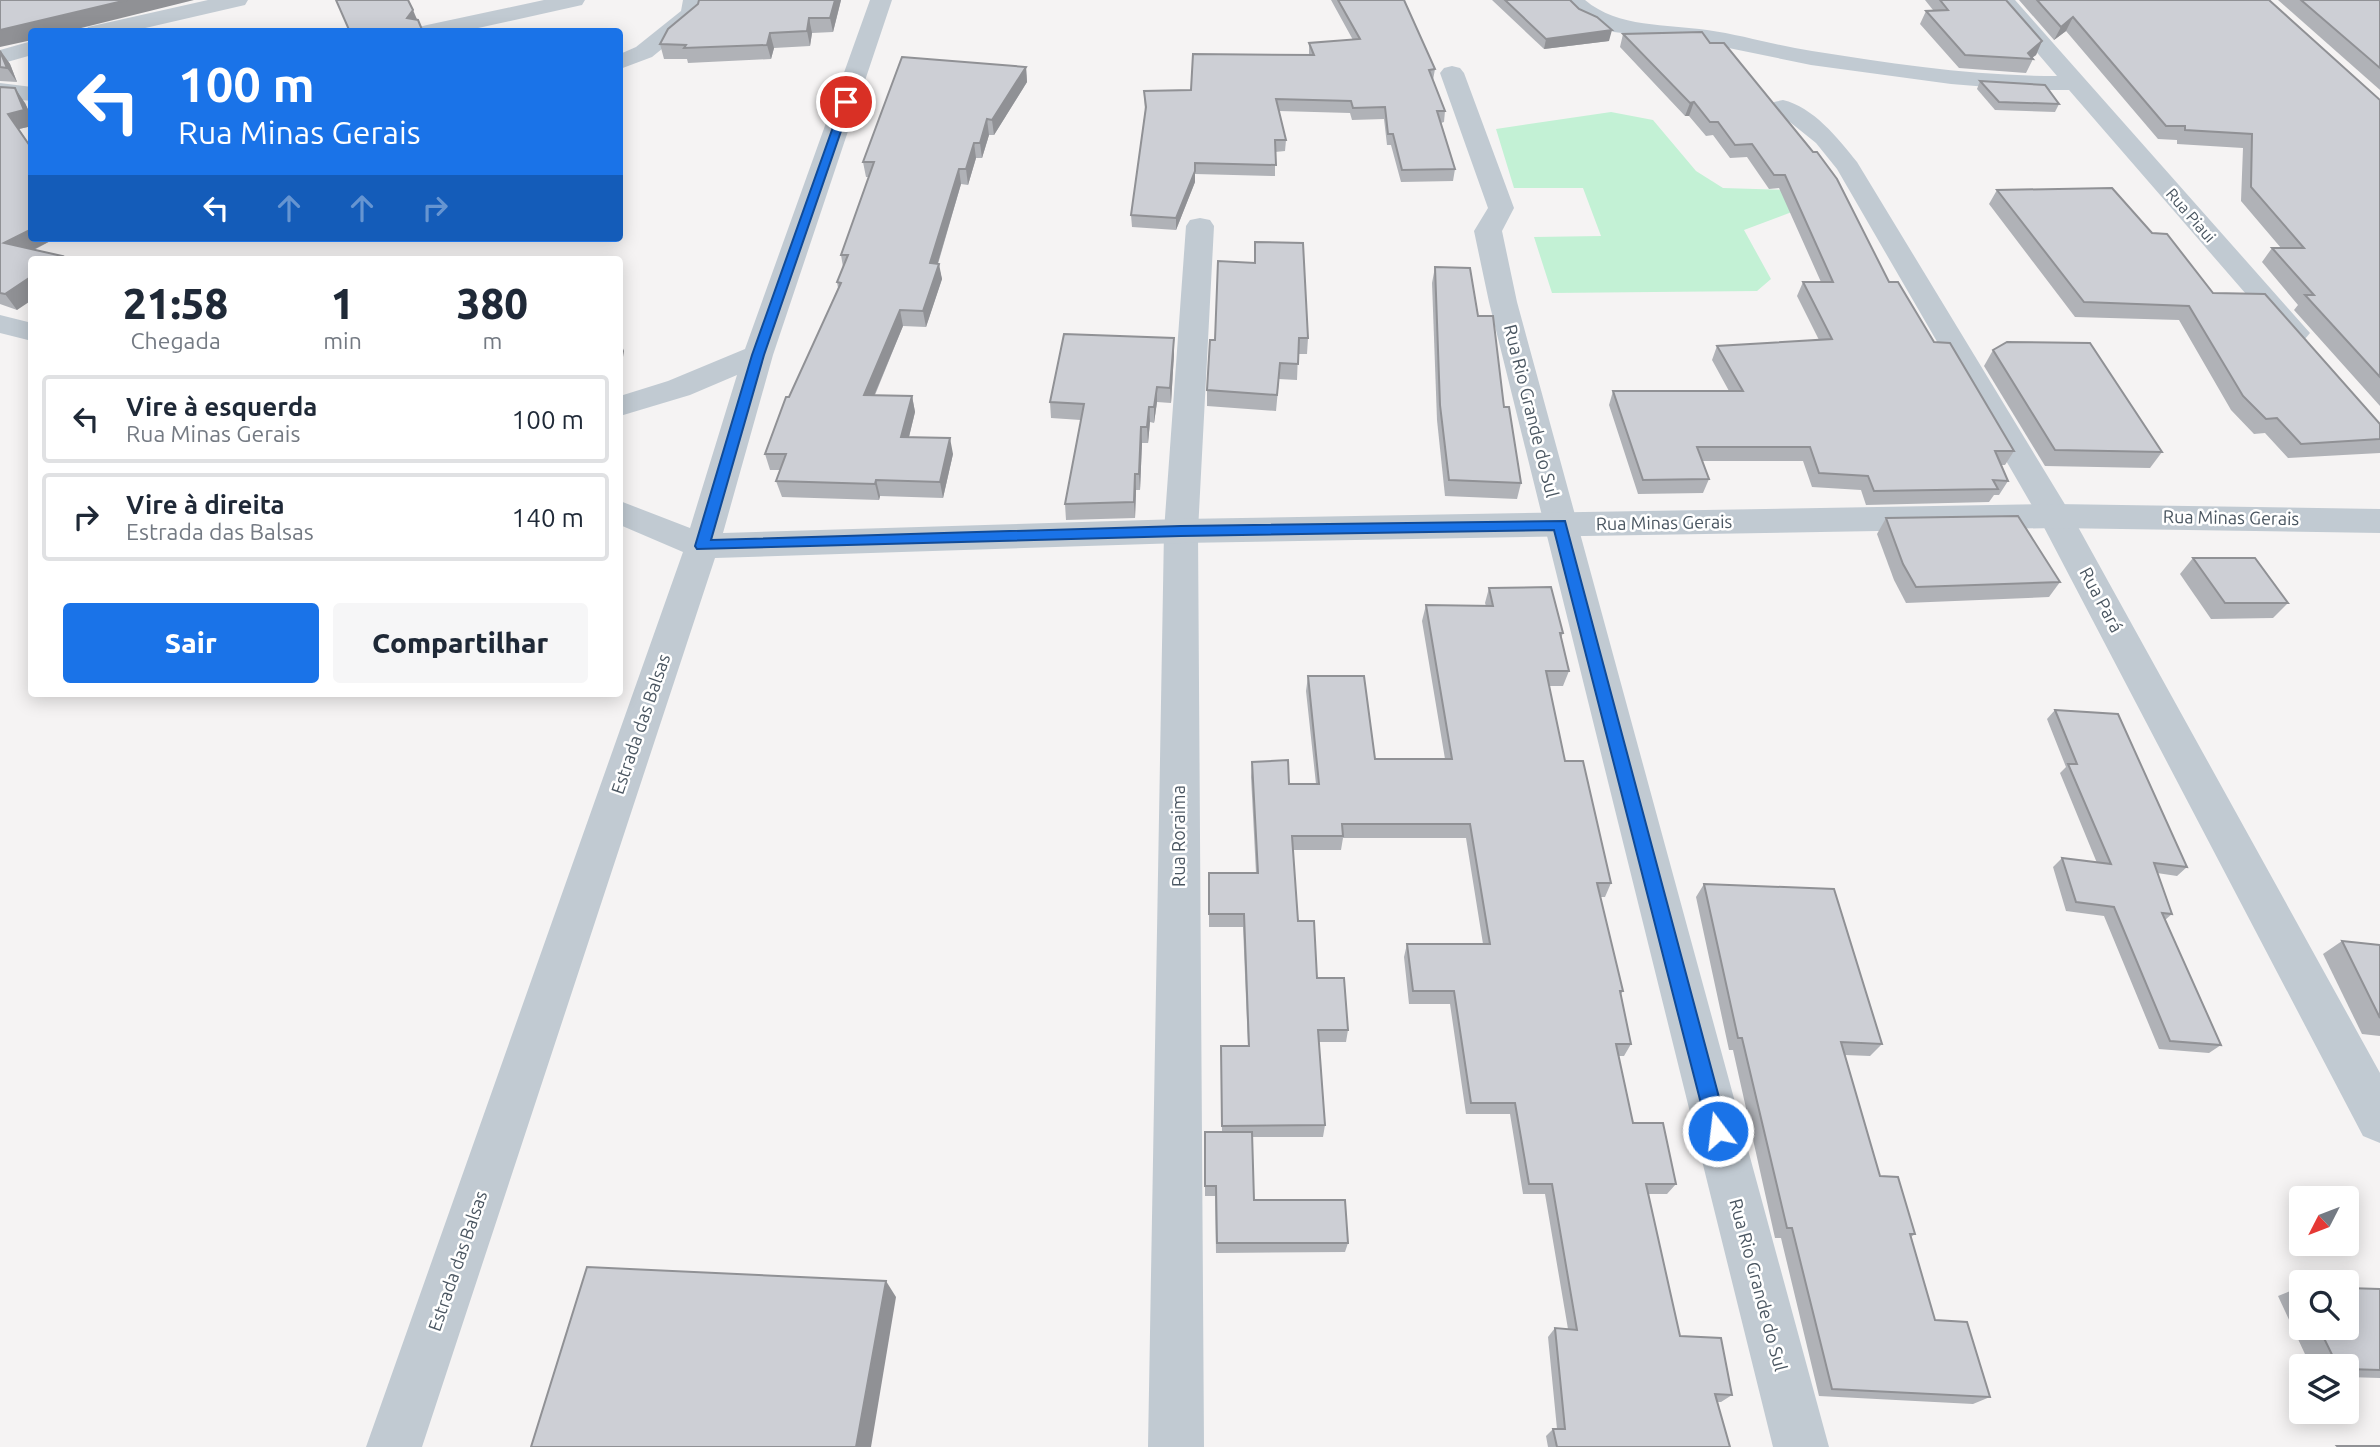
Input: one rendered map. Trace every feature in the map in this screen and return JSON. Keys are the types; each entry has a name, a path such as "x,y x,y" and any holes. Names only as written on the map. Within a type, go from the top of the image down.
{"street":[{"path":"104,28 140,10 237,0"},
{"path":"445,28 574,0"},
{"path":"623,61 644,52 692,13 694,0"},
{"name":"Estrada das Balsas","path":"394,1447 702,546 758,355 881,0"},
{"path":"1572,0 1587,13 1614,25 1709,37 1811,58 1951,78 2076,83"},
{"name":"Rua Piaui","path":"2003,0 2308,348"},
{"path":"0,33 14,53"},
{"name":"Rua Rio Grande do Sul","path":"1452,73 1501,208 1488,231 1560,525 1801,1447"},
{"path":"0,90 28,94"},
{"name":"Rua Pará","path":"1783,107 1825,138 1848,167 2055,516 2380,1120"},
{"name":"Rua Roraima","path":"1176,1447 1181,531 1200,226"},
{"path":"0,324 28,331"},
{"path":"623,405 679,388 758,355"},
{"name":"Rua Minas Gerais","path":"623,513 702,546 1181,531 2055,516 2380,520"}],"green space":[{"path":"1611,112 1653,120 1696,171 1723,188 1820,191 1834,196 1744,230 1771,279 1757,291 1552,293 1534,237 1601,236 1583,188 1514,188 1496,129"}],"building":[{"path":"0,0 127,0 0,30"},
{"path":"336,0 408,0 413,10 407,18 418,20 421,28 348,28"},
{"path":"699,0 835,0 830,18 809,18 807,31 770,33 767,45 684,48 686,45 660,44 668,29 698,4"},
{"path":"1338,0 1404,0 1435,69 1429,70 1445,111 1437,111 1455,169 1402,170 1393,134 1388,134 1385,107 1353,108 1351,101 1276,99 1286,140 1275,140 1276,165 1195,163 1195,171 1176,218 1131,215 1146,107 1144,91 1191,90 1193,54 1314,55 1309,43 1360,39"},
{"path":"1505,0 1570,0 1612,30 1546,39"},
{"path":"1940,0 2006,0 2042,41 2028,53 2033,59 1965,55 1926,11 1948,10"},
{"path":"2037,0 2269,0 2380,100 2380,377 2305,295 2314,295 2272,248 2304,248 2251,187 2252,134 2185,130 2185,126 2166,126 2073,17 2061,27"},
{"path":"2301,0 2380,0 2380,68"},
{"path":"1702,32 1710,43 1724,43 1813,152 1817,152 1837,179 1889,282 1898,282 1934,342 1950,343 2014,451 1995,451 2008,481 1993,480 1998,489 1874,491 1868,476 1819,473 1810,447 1697,447 1709,479 1643,480 1613,391 1743,391 1717,346 1832,339 1803,282 1833,282 1785,175 1774,175 1752,144 1735,145 1718,122 1710,122 1694,102 1690,103 1623,34"},
{"path":"0,51 7,68 0,67"},
{"path":"902,57 1026,67 992,120 987,119 980,143 974,143 966,169 959,169 930,263 939,264 923,311 900,310 864,395 912,396 901,437 950,438 940,482 876,480 875,484 776,481 786,454 765,454 786,397 789,397 841,283 837,282 848,255 841,255 874,162 863,162"},
{"path":"1980,81 2045,85 2059,104 1999,102"},
{"path":"0,87 15,88 24,110 8,114 28,143 28,231 4,243 62,256 28,256 28,279 5,294 0,293"},
{"path":"2112,188 2152,233 2167,234 2213,293 2265,294 2380,424 2380,439 2301,444 2277,418 2266,419 2243,396 2189,306 2084,302 1997,190"},
{"path":"1255,242 1303,243 1308,338 1299,338 1298,364 1280,363 1277,395 1207,390 1210,340 1215,340 1218,261 1255,263"},
{"path":"1435,267 1470,268 1478,316 1493,316 1504,407 1509,407 1521,483 1449,480 1440,405"},
{"path":"1064,334 1174,338 1170,388 1157,387 1154,407 1149,407 1147,427 1141,427 1139,474 1135,474 1134,502 1065,504 1084,404 1050,402"},
{"path":"2007,342 2090,343 2162,452 2055,450 1993,350"},
{"path":"2018,516 2060,582 1916,587 1903,564 1886,518"},
{"path":"2193,558 2255,558 2288,603 2225,603"},
{"path":"1551,587 1569,671 1546,671 1565,761 1583,761 1611,883 1597,883 1623,991 1620,991 1631,1044 1616,1044 1633,1123 1663,1123 1676,1184 1646,1184 1680,1336 1721,1338 1732,1395 1715,1394 1730,1447 1557,1447 1553,1429 1565,1429 1555,1328 1577,1330 1552,1184 1529,1184 1515,1103 1471,1103 1454,991 1413,991 1407,944 1490,944 1470,824 1342,824 1343,836 1292,836 1298,921 1314,921 1317,978 1344,978 1348,1030 1318,1030 1325,1125 1222,1126 1221,1046 1249,1046 1244,914 1209,914 1209,873 1258,873 1252,762 1288,760 1289,784 1319,784 1308,676 1364,676 1375,759 1452,759 1426,605 1493,606 1489,588"},
{"path":"2055,710 2118,714 2187,867 2154,863 2172,914 2162,913 2221,1045 2170,1041 2114,907 2076,902 2062,858 2111,864 2068,764 2077,764"},
{"path":"1704,884 1834,889 1882,1044 1841,1042 1880,1176 1898,1177 1915,1234 1910,1234 1935,1320 1967,1322 1990,1397 1832,1389 1792,1228 1787,1228 1742,1038 1738,1038"},
{"path":"2342,941 2380,945 2380,1018"},
{"path":"1205,1132 1252,1132 1254,1200 1345,1200 1348,1243 1217,1243 1216,1186 1205,1186"},
{"path":"587,1267 886,1281 856,1447 531,1447"},
{"path":"2359,1288 2380,1289 2380,1370 2359,1369 2359,1354 2332,1354 2325,1340 2359,1340"},
{"path":"2380,1446 2380,1447 2338,1447"}],"route":[{"path":"846,102 758,355 702,546 1181,531 1560,525 1718,1131"}]}
